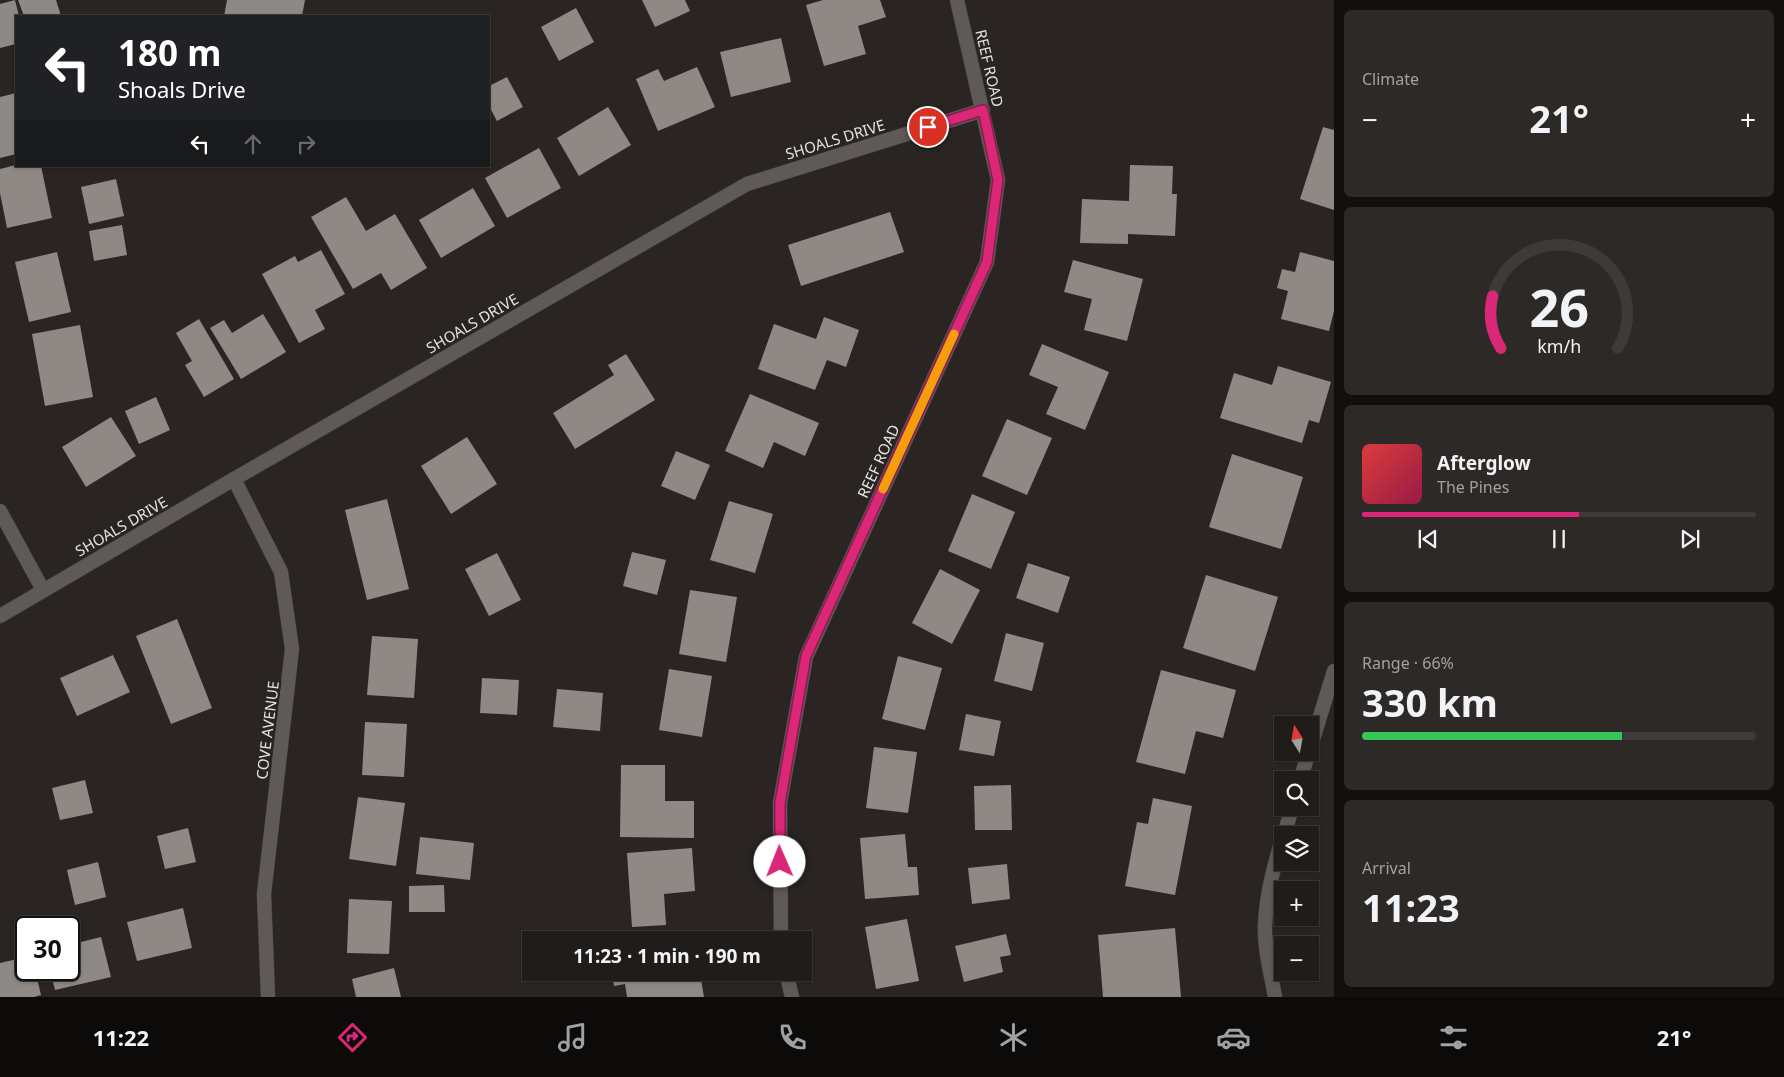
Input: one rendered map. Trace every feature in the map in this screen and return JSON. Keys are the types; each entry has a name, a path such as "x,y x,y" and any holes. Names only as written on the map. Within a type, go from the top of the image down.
{"street":[{"name":"REEF ROAD","path":"781,931 780,803 806,656 987,262 998,180 957,0"},
{"name":"SHOALS DRIVE","path":"0,616 747,184 983,110"},
{"name":"COVE AVENUE","path":"234,479 281,572 292,650 264,894 268,997"},
{"path":"0,511 43,590"},
{"path":"1319,720 1334,671"},
{"path":"1274,865 1271,875 1265,925 1276,997"},
{"path":"788,981 792,997"}],"building":[{"path":"15,0 19,15 15,15 15,44 0,48 0,4"},
{"path":"18,0 56,0 61,15 24,15"},
{"path":"227,0 305,0 302,15 224,15"},
{"path":"642,0 685,0 690,11 655,27"},
{"path":"823,0 880,0 886,17 858,26 866,54 824,66 806,5"},
{"path":"576,8 594,42 559,61 541,27"},
{"path":"781,38 791,82 731,97 720,52"},
{"path":"697,67 715,107 658,131 636,79 658,69 664,81"},
{"path":"507,77 523,107 497,121 490,108 490,86"},
{"path":"15,93 15,154 0,158 0,97"},
{"path":"608,107 631,145 579,176 557,138"},
{"path":"1323,127 1334,130 1334,210 1300,199"},
{"path":"539,148 561,188 507,218 485,178"},
{"path":"15,165 15,167 41,167 52,218 7,228 0,193 0,169"},
{"path":"1130,165 1173,166 1172,194 1177,194 1175,236 1128,234 1128,244 1080,243 1082,199 1129,201"},
{"path":"116,179 124,216 89,224 81,187"},
{"path":"473,188 495,226 441,258 419,220"},
{"path":"346,197 366,231 395,214 427,268 391,290 381,273 353,289 311,217"},
{"path":"890,212 904,252 801,286 788,245"},
{"path":"122,225 127,255 94,261 89,231"},
{"path":"321,250 345,294 315,310 325,329 299,343 262,274 295,256 298,262"},
{"path":"57,252 71,312 29,322 15,262"},
{"path":"1300,252 1334,261 1334,311 1329,331 1281,319 1288,291 1277,288 1282,269 1295,272"},
{"path":"1073,260 1143,279 1127,341 1084,330 1092,299 1064,292"},
{"path":"263,314 286,352 241,379 210,328 224,320 232,333"},
{"path":"824,317 859,330 846,367 827,360 815,390 758,369 774,324 816,339"},
{"path":"199,319 234,379 204,397 185,365 192,361 176,333"},
{"path":"80,325 93,397 45,406 32,334"},
{"path":"1042,344 1109,372 1085,430 1046,414 1058,387 1029,375"},
{"path":"626,354 655,400 575,449 553,413 614,375 608,365"},
{"path":"1278,366 1331,382 1319,423 1309,420 1302,443 1220,418 1234,373 1272,385"},
{"path":"750,394 819,423 805,456 774,442 763,468 725,451"},
{"path":"156,397 170,430 139,444 125,411"},
{"path":"111,417 136,456 86,487 62,447"},
{"path":"1007,419 1052,438 1027,495 982,476"},
{"path":"467,437 497,484 451,514 421,466"},
{"path":"676,451 710,465 695,500 661,486"},
{"path":"1232,454 1303,477 1281,549 1209,527"},
{"path":"972,494 1015,512 991,569 948,551"},
{"path":"387,499 409,589 367,600 345,510"},
{"path":"729,501 773,514 755,573 710,560"},
{"path":"632,552 666,560 657,595 623,586"},
{"path":"497,553 521,600 489,616 465,569"},
{"path":"1028,563 1070,577 1058,613 1016,598"},
{"path":"940,569 980,590 952,644 912,623"},
{"path":"1206,575 1278,597 1255,671 1183,648"},
{"path":"690,590 737,597 726,662 679,654"},
{"path":"177,619 212,708 171,724 136,636"},
{"path":"1006,633 1044,643 1032,691 994,681"},
{"path":"372,636 418,639 414,698 367,695"},
{"path":"113,655 130,692 77,716 60,678"},
{"path":"898,656 942,668 925,730 882,719"},
{"path":"669,669 712,676 702,737 659,730"},
{"path":"1161,670 1236,690 1223,738 1196,731 1185,774 1136,762"},
{"path":"482,678 519,680 517,715 480,713"},
{"path":"557,689 603,693 600,731 553,727"},
{"path":"966,714 1001,721 994,756 959,750"},
{"path":"365,722 407,724 404,777 362,775"},
{"path":"874,747 917,752 908,813 866,808"},
{"path":"621,765 665,765 665,801 694,801 694,838 620,837"},
{"path":"85,780 93,813 60,820 52,788"},
{"path":"1011,785 1012,830 975,830 974,786"},
{"path":"358,797 405,803 396,866 349,859"},
{"path":"1153,798 1192,806 1175,895 1125,886 1137,822 1148,824"},
{"path":"188,828 196,862 165,869 157,836"},
{"path":"905,834 908,867 917,867 919,895 865,899 860,838"},
{"path":"420,837 474,843 470,880 416,874"},
{"path":"692,848 695,891 664,894 666,925 632,927 627,853"},
{"path":"98,862 106,897 75,905 67,870"},
{"path":"1007,864 1010,899 972,904 968,868"},
{"path":"444,885 445,912 409,912 409,886"},
{"path":"349,899 392,901 389,954 347,953"},
{"path":"183,908 192,948 137,961 127,922"},
{"path":"907,919 919,981 876,989 865,927"},
{"path":"1175,928 1181,997 1103,997 1098,935"},
{"path":"1006,934 1011,955 1000,957 1003,972 964,982 955,946"},
{"path":"101,937 111,977 55,990 53,981 80,981 80,942"},
{"path":"15,960 15,981 38,981 41,995 34,997 0,997 0,963"},
{"path":"394,968 401,997 356,997 352,979"},
{"path":"613,981 701,981 704,997 627,997 625,984 614,986"}],"slow traffic":[{"path":"883,489 954,334"}],"route":[{"path":"780,862 780,803 806,656 987,262 998,180 983,110 928,127"}]}
